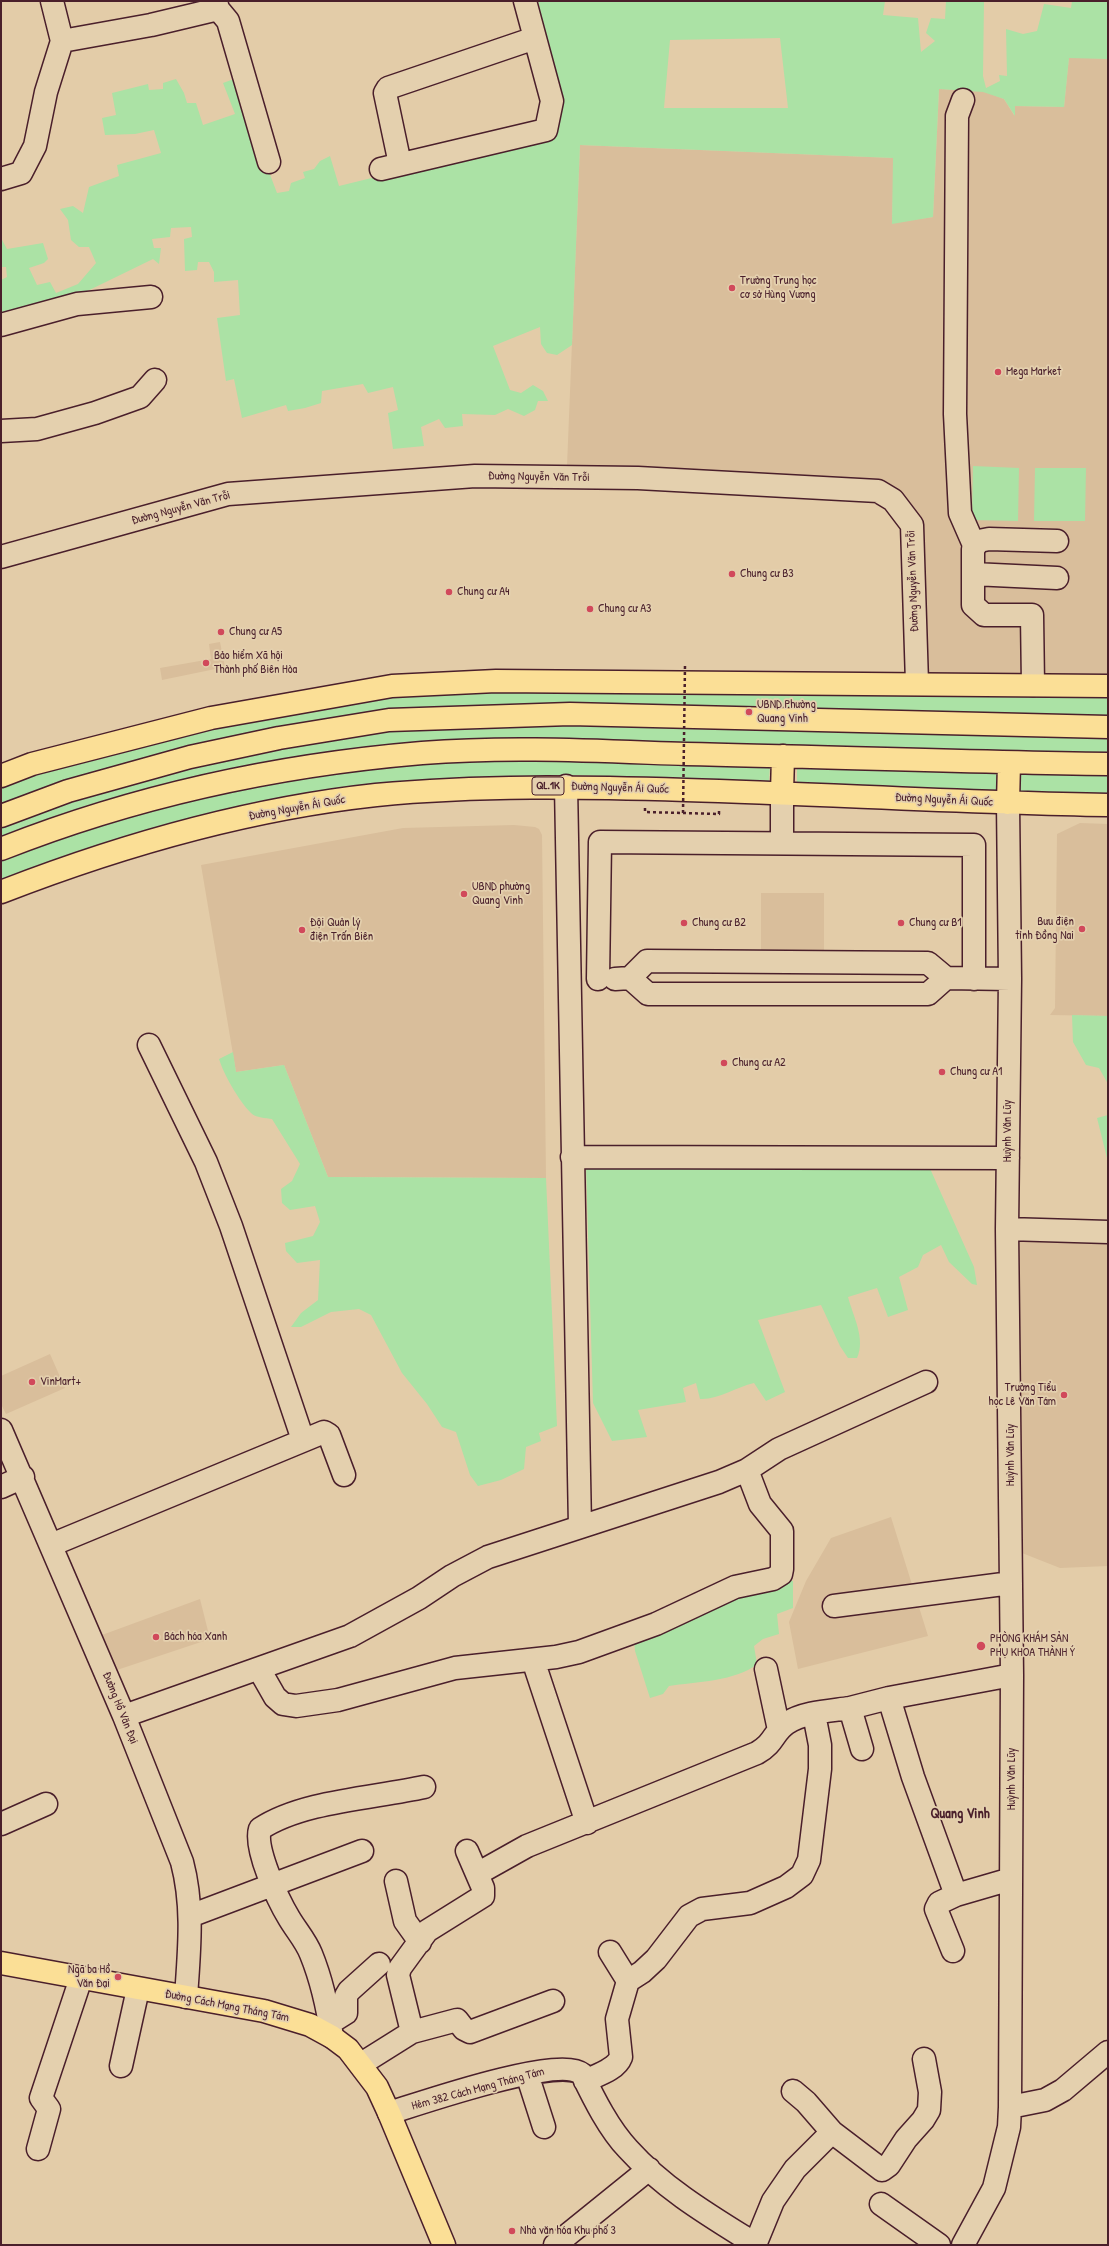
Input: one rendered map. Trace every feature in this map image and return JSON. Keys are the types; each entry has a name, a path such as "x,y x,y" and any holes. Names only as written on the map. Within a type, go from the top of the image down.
{"main road":[{"path":"1,776 46,760 211,718 392,686 496,681 917,683 1108,686"},
{"path":"1,816 68,791 190,756 279,738 389,720 570,714 1108,727"},
{"path":"1,849 121,809 235,779 355,760 423,753 505,749 1009,763 1108,764"},
{"path":"782,793 783,756"},
{"path":"1008,804 1009,763"},
{"name":"Đường Nguyễn Ái Quốc","path":"1,892 106,854 181,831 263,813 381,795 439,790 566,786 782,793 1008,804 1108,805"},
{"name":"Đường Cách Mạng Tháng Tám","path":"1,1962 271,2013 331,2030 361,2064 377,2087 444,2245"}],"street":[{"path":"1,179 21,173 35,146 46,92 62,42 52,1"},
{"path":"525,1 535,38 552,101 546,130 390,166 385,93 388,88 535,38"},
{"path":"62,42 151,26 217,5 228,21 269,162"},
{"path":"963,100 957,116 955,414 960,513 974,545 973,605 984,615 1032,615 1033,685"},
{"path":"1,325 77,304 151,297"},
{"path":"1,431 38,429 95,413 140,397 155,380"},
{"name":"Đường Nguyễn Văn Trỗi","path":"1,557 235,493 475,476 638,478 878,491 893,500 912,525 917,683"},
{"path":"974,545 979,541 989,539 1057,541"},
{"path":"973,574 1057,578"},
{"path":"566,786 580,1527"},
{"path":"782,793 782,842"},
{"name":"Huỳnh Văn Lũy","path":"963,2245 994,2188 1005,2150 1010,2107 1012,1675 1007,1229 1010,979 1008,804"},
{"path":"598,979 600,842 782,842 974,845 974,979"},
{"path":"569,980 630,978 647,961 928,962 946,978 1010,979"},
{"path":"630,978 648,994 928,994 946,978"},
{"path":"148,1045 209,1170 231,1226 303,1440"},
{"path":"572,1157 1008,1158"},
{"path":"1007,1229 1108,1232"},
{"path":"124,1716 259,1669 364,1629 488,1557 719,1482 747,1470 779,1449 926,1382"},
{"name":"Đường Hồ Văn Đại","path":"1,1430 23,1477 124,1716 182,1862 187,1886 190,1916 186,1998"},
{"path":"51,1545 303,1440 327,1432 344,1475"},
{"path":"259,1669 275,1697 283,1704 296,1706 338,1700 455,1668 533,1660 579,1652 656,1624 735,1587 777,1577 782,1569 782,1530 760,1504 747,1470"},
{"path":"1,1487 23,1477"},
{"path":"834,1606 1011,1583"},
{"path":"533,1660 587,1823"},
{"path":"766,1669 779,1730"},
{"path":"477,1874 513,1853 757,1753 771,1744 779,1730 793,1720 889,1698 1012,1675"},
{"path":"889,1698 913,1777 956,1895"},
{"path":"850,1708 862,1749"},
{"path":"585,2081 612,2068 619,2062 621,2057 618,2010 628,1981 642,1972 656,1959 689,1916 702,1909 750,1903 786,1887 802,1875 809,1860 820,1769 820,1745 814,1714"},
{"path":"331,2030 324,1993 311,1954 288,1916 274,1885 259,1845 258,1835 260,1829 274,1820 308,1810 424,1787"},
{"path":"1,1824 46,1804"},
{"path":"190,1916 362,1851"},
{"path":"412,2032 398,1975 400,1968 427,1931 483,1896 483,1888 467,1851"},
{"path":"953,1951 936,1909 939,1903 956,1895 1011,1879"},
{"path":"396,1881 405,1921 420,1942"},
{"path":"610,1952 628,1981"},
{"path":"331,2030 346,2012 346,1996 349,1991 379,1964"},
{"path":"38,2148 49,2109 40,2098 80,1978"},
{"path":"121,2066 138,1989"},
{"path":"361,2064 412,2032 457,2020 464,2029 470,2032 553,2001"},
{"path":"1010,2107 1045,2100 1051,2097 1063,2090 1108,2052"},
{"path":"793,2091 814,2111 832,2132 878,2168 885,2169 929,2110 930,2092 924,2060"},
{"name":"Hẻm 382 Cách Mạng Tháng Tám","path":"389,2113 527,2074 562,2068 577,2070 620,2138 649,2169 687,2200 755,2244"},
{"path":"527,2074 544,2127"},
{"path":"755,2244 773,2201 795,2169 832,2132"},
{"path":"555,2245 649,2169"},
{"path":"882,2204 939,2245"}],"path":[{"path":"683,813 685,665"},
{"path":"645,812 719,814"}],"shaded area":[{"path":"1069,57 1108,59 1108,676 927,674 923,521 900,492 882,480 637,467 567,466 580,145 894,158 892,223 933,217 939,89 983,91 1004,99 1014,115 1014,106 1064,107"},
{"name":"Bảo hiểm Xã hội Thành phố Biên Hòa","path":"220,642 225,667 162,680 160,668 211,659 209,644"},
{"name":"Bưu điện tỉnh Đồng Nai","path":"1080,823 1108,824 1108,1016 1050,1015 1055,1008 1057,834"},
{"path":"514,825 535,827 539,829 542,835 546,1178 328,1177 284,1065 236,1072 201,865 403,828"},
{"path":"761,893 824,893 824,952 761,953"},
{"name":"Trường Tiểu học Lê Văn Tám","path":"1019,1237 1108,1238 1108,1566 1060,1568 1022,1553"},
{"name":"VinMart+","path":"50,1354 65,1388 6,1414 1,1404 1,1376"},
{"path":"891,1517 928,1636 798,1669 789,1622 806,1581 831,1538"},
{"name":"Bách hóa Xanh","path":"200,1599 210,1639 117,1670 102,1635"}],"green space":[{"path":"538,1 885,1 883,15 918,18 921,52 935,41 926,33 931,18 945,19 946,1 984,1 983,76 986,88 1000,81 999,75 1007,76 1006,29 1023,34 1037,31 1044,4 1071,8 1072,1 1108,1 1108,59 1069,58 1064,107 1015,106 1015,116 1004,99 983,92 939,89 933,217 892,224 893,158 580,145 572,345 557,355 547,353 541,344 540,327 493,346 510,390 521,393 533,385 543,391 548,401 538,401 535,410 524,416 508,409 495,415 462,414 463,426 445,428 439,419 421,427 424,446 393,449 388,413 398,410 393,387 368,393 363,384 322,391 321,403 288,411 286,405 242,418 234,379 226,381 217,318 240,315 238,280 214,282 214,272 209,262 198,262 197,270 185,271 184,239 192,237 191,227 171,228 170,237 152,239 154,248 161,248 159,264 153,259 73,298 1,319 1,280 7,277 6,267 1,267 1,238 7,249 43,243 48,259 44,263 29,268 37,285 50,282 56,293 78,284 96,263 89,247 79,247 71,240 68,220 60,209 73,206 83,213 89,187 119,176 117,165 161,153 154,130 135,134 105,135 102,118 116,115 112,93 148,84 149,90 163,89 163,83 176,79 184,93 187,103 196,103 203,125 235,114 223,83 234,79 277,193 289,191 291,183 305,178 303,172 314,169 320,161 330,156 339,186 551,134 560,96","holes":["780,38 788,108 664,108 670,40"]},
{"path":"973,466 1019,468 1018,521 972,520"},
{"path":"1035,468 1086,468 1085,521 1034,521"},
{"path":"495,691 1108,696 1108,717 592,704 472,705 388,710 290,725 182,748 62,781 1,804 1,787 36,773 212,728 394,696"},
{"path":"503,725 586,725 1108,738 1108,753 915,751 800,746 503,738 424,742 353,749 233,769 124,796 1,838 1,826 74,799 190,767 287,747 389,730"},
{"path":"501,760 770,766 769,781 568,775 412,781 258,803 179,821 91,847 1,880 1,861 10,857 122,820 208,796 302,778 434,764"},
{"path":"797,767 1002,773 1002,792 797,782"},
{"path":"1015,774 1108,775 1108,794 1014,792"},
{"path":"1072,1015 1108,1016 1108,1084 1099,1068 1086,1065 1073,1042"},
{"path":"233,1052 236,1072 284,1065 328,1177 546,1178 557,1426 539,1433 541,1441 526,1447 524,1469 501,1480 478,1486 470,1475 456,1432 442,1427 427,1404 402,1373 371,1315 359,1309 331,1312 301,1327 291,1327 301,1313 318,1300 320,1260 297,1263 286,1251 285,1243 313,1236 320,1222 315,1206 290,1210 282,1203 281,1189 292,1181 300,1164 272,1119 253,1115 232,1088 219,1059"},
{"path":"1108,1115 1108,1162 1097,1118"},
{"path":"928,1164 974,1267 977,1285 972,1284 949,1262 941,1245 923,1255 918,1267 899,1277 908,1310 888,1317 877,1288 848,1297 858,1328 860,1343 857,1358 848,1358 840,1346 821,1305 758,1320 785,1392 766,1401 754,1383 714,1397 700,1399 696,1383 683,1388 686,1402 638,1410 647,1437 612,1441 593,1403 586,1165"},
{"path":"787,1580 793,1581 793,1608 777,1614 779,1634 763,1639 754,1646 757,1664 749,1670 715,1680 669,1686 663,1694 650,1698 635,1651 634,1640 657,1628"}],"place":[{"name":"Trường Trung học cơ sở Hùng Vương","path":"732,288"},
{"name":"Mega Market","path":"998,372"},
{"name":"Chung cư B3","path":"732,574"},
{"name":"Chung cư A4","path":"449,592"},
{"name":"Chung cư A3","path":"590,609"},
{"name":"Chung cư A5","path":"221,632"},
{"name":"Bảo hiểm Xã hội Thành phố Biên Hòa","path":"206,663"},
{"name":"UBND Phường Quang Vinh","path":"749,712"},
{"name":"UBND phường Quang Vinh","path":"464,894"},
{"name":"Chung cư B2","path":"684,923"},
{"name":"Chung cư B1","path":"901,923"},
{"name":"Bưu điện tỉnh Đồng Nai","path":"1082,929"},
{"name":"Đội Quản lý điện Trấn Biên","path":"302,930"},
{"name":"Chung cư A2","path":"724,1063"},
{"name":"Chung cư A1","path":"942,1072"},
{"name":"VinMart+","path":"32,1382"},
{"name":"Trường Tiểu học Lê Văn Tám","path":"1064,1395"},
{"name":"Bách hóa Xanh","path":"156,1637"},
{"name":"PHÒNG KHÁM SẢN PHỤ KHOA THÀNH Ý","path":"981,1646"},
{"name":"Ngã ba Hồ Văn Đại","path":"118,1977"},
{"name":"Nhà văn hóa Khu phố 3","path":"512,2231"}],"district":[{"name":"Quang Vinh","path":"960,1814"}]}
